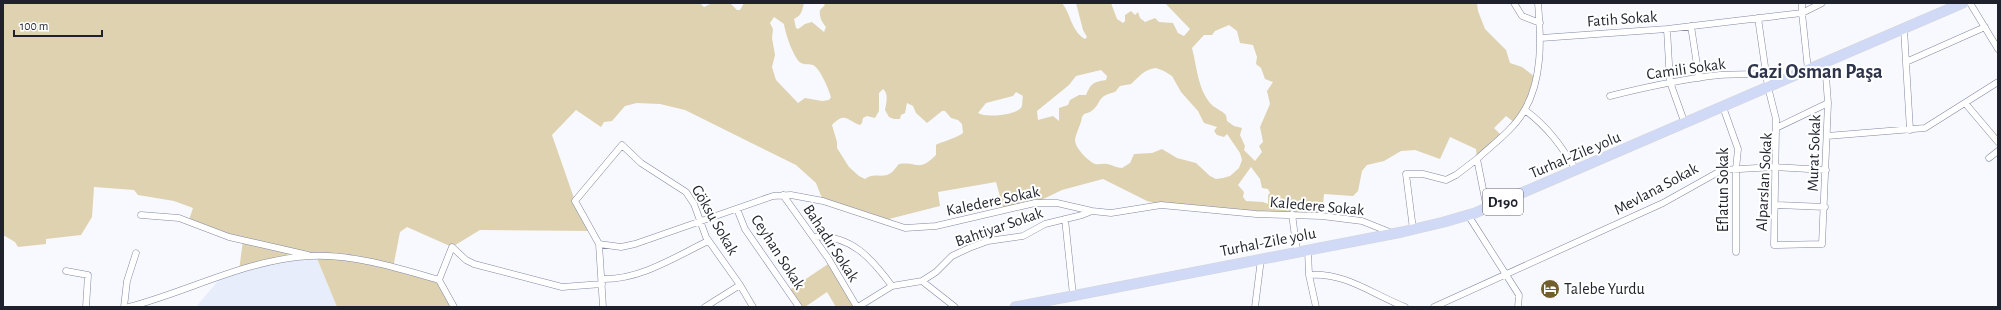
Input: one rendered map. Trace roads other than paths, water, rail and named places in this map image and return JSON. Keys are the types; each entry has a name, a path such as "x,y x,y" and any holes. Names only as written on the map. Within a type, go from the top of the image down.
{"main road":[{"name":"Turhal-Zile yolu","path":"1015,307 1413,229 1487,209 1963,3"}],"street":[{"path":"1514,3 1522,16 1540,23"},
{"path":"1413,229 1406,174 1419,174 1446,180 1463,170 1477,159 1507,131 1525,110 1534,83 1542,38 1538,3"},
{"path":"1802,3 1808,70"},
{"name":"Fatih Sokak","path":"1542,38 1667,29 1802,13 1822,3"},
{"path":"1970,3 1998,49"},
{"path":"1758,18 1768,88 1775,111 1776,128"},
{"path":"1692,26 1699,78"},
{"path":"1906,62 1985,27"},
{"path":"1667,29 1670,82 1685,124"},
{"path":"1904,29 1910,130"},
{"name":"Murat Sokak","path":"1822,244 1825,208 1828,103 1825,63"},
{"name":"Camili Sokak","path":"1610,96 1670,82 1721,75 1766,74"},
{"path":"1827,136 1848,136 1874,131 1925,128 1998,82"},
{"name":"Alparslan Sokak","path":"1822,244 1774,245 1776,128 1828,103"},
{"path":"1965,103 1985,129 1998,142"},
{"name":"Eflatun Sokak","path":"1723,107 1738,149 1736,169 1736,252"},
{"path":"1525,110 1539,121 1556,139 1577,171"},
{"name":"Göksu Sokak","path":"599,244 575,201 622,145 641,163 686,192 694,204 708,241 740,285 753,307"},
{"path":"1989,158 1998,151"},
{"path":"1477,159 1487,209"},
{"name":"Mevlana Sokak","path":"1434,307 1663,204 1715,172 1728,168 1775,167 1826,170"},
{"name":"Kaledere Sokak","path":"599,244 621,247 700,222 773,196 783,195 823,201 905,228 936,226 1035,203 1057,203 1092,211 1121,212 1161,206 1256,214 1292,214 1362,220 1392,233"},
{"name":"Bahadır Sokak","path":"783,195 814,237 858,307"},
{"path":"1775,205 1825,208"},
{"name":"Ceyhan Sokak","path":"737,209 745,229 799,307"},
{"name":"Bahtiyar Sokak","path":"922,281 936,272 952,256 969,248 988,241 1023,236 1040,226 1092,211"},
{"path":"141,214 179,218 230,238 292,250 311,256"},
{"path":"1292,214 1292,230 1297,252"},
{"path":"1468,215 1519,295 1518,307"},
{"path":"1065,219 1073,295"},
{"path":"814,237 834,238 854,246 874,262 892,286"},
{"path":"439,280 452,247 466,260 474,264 562,287 602,282 628,276 650,269 708,241"},
{"path":"599,244 603,307"},
{"path":"1308,250 1309,275 1316,307"},
{"path":"124,307 127,281 136,253"},
{"path":"129,307 216,277 281,260 311,256 362,261 439,280 454,307"},
{"path":"1255,307 1260,259"},
{"path":"66,271 88,275 86,307"},
{"path":"1309,275 1330,274 1343,278 1386,300 1405,307"},
{"path":"858,307 892,286 922,281 955,307"},
{"path":"705,307 740,285"}],"place":[{"name":"Talebe Yurdu","path":"1550,289"}],"district":[{"name":"Gazi Osman Paşa","path":"1815,72"}]}
